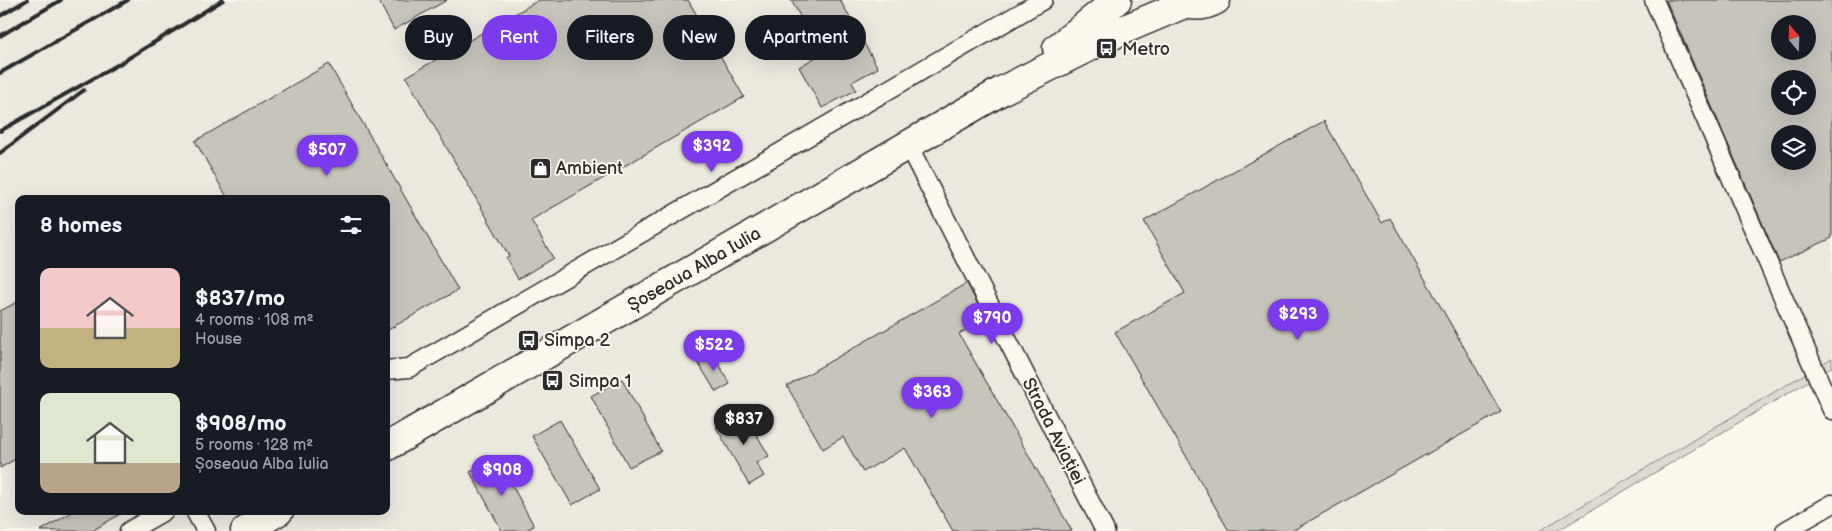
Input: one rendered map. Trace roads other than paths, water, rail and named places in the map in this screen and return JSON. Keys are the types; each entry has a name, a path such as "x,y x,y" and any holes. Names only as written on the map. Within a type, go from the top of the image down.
{"main road":[{"name":"Șoseaua Alba Iulia","path":"1003,90 1086,27 1117,0"},
{"name":"Șoseaua Alba Iulia","path":"393,439 1003,90 1179,2 1202,5 1216,0"},
{"path":"245,531 272,515"}],"street":[{"path":"390,370 409,368 1043,0"},
{"path":"1654,0 1832,410"},
{"name":"Strada Aviației","path":"908,145 1104,531"},
{"path":"1785,531 1832,504"},
{"path":"129,531 157,515"},
{"path":"197,515 206,531"}],"railway":[{"path":"0,16 27,0"},
{"path":"0,36 61,0"},
{"path":"0,73 128,0"},
{"path":"0,131 119,64 223,0"},
{"path":"0,153 84,90"}],"place":[{"name":"Metro","path":"1106,49"},
{"name":"Ambient","path":"540,168"},
{"name":"Simpa 2","path":"528,340"},
{"name":"Simpa 1","path":"553,381"}]}
